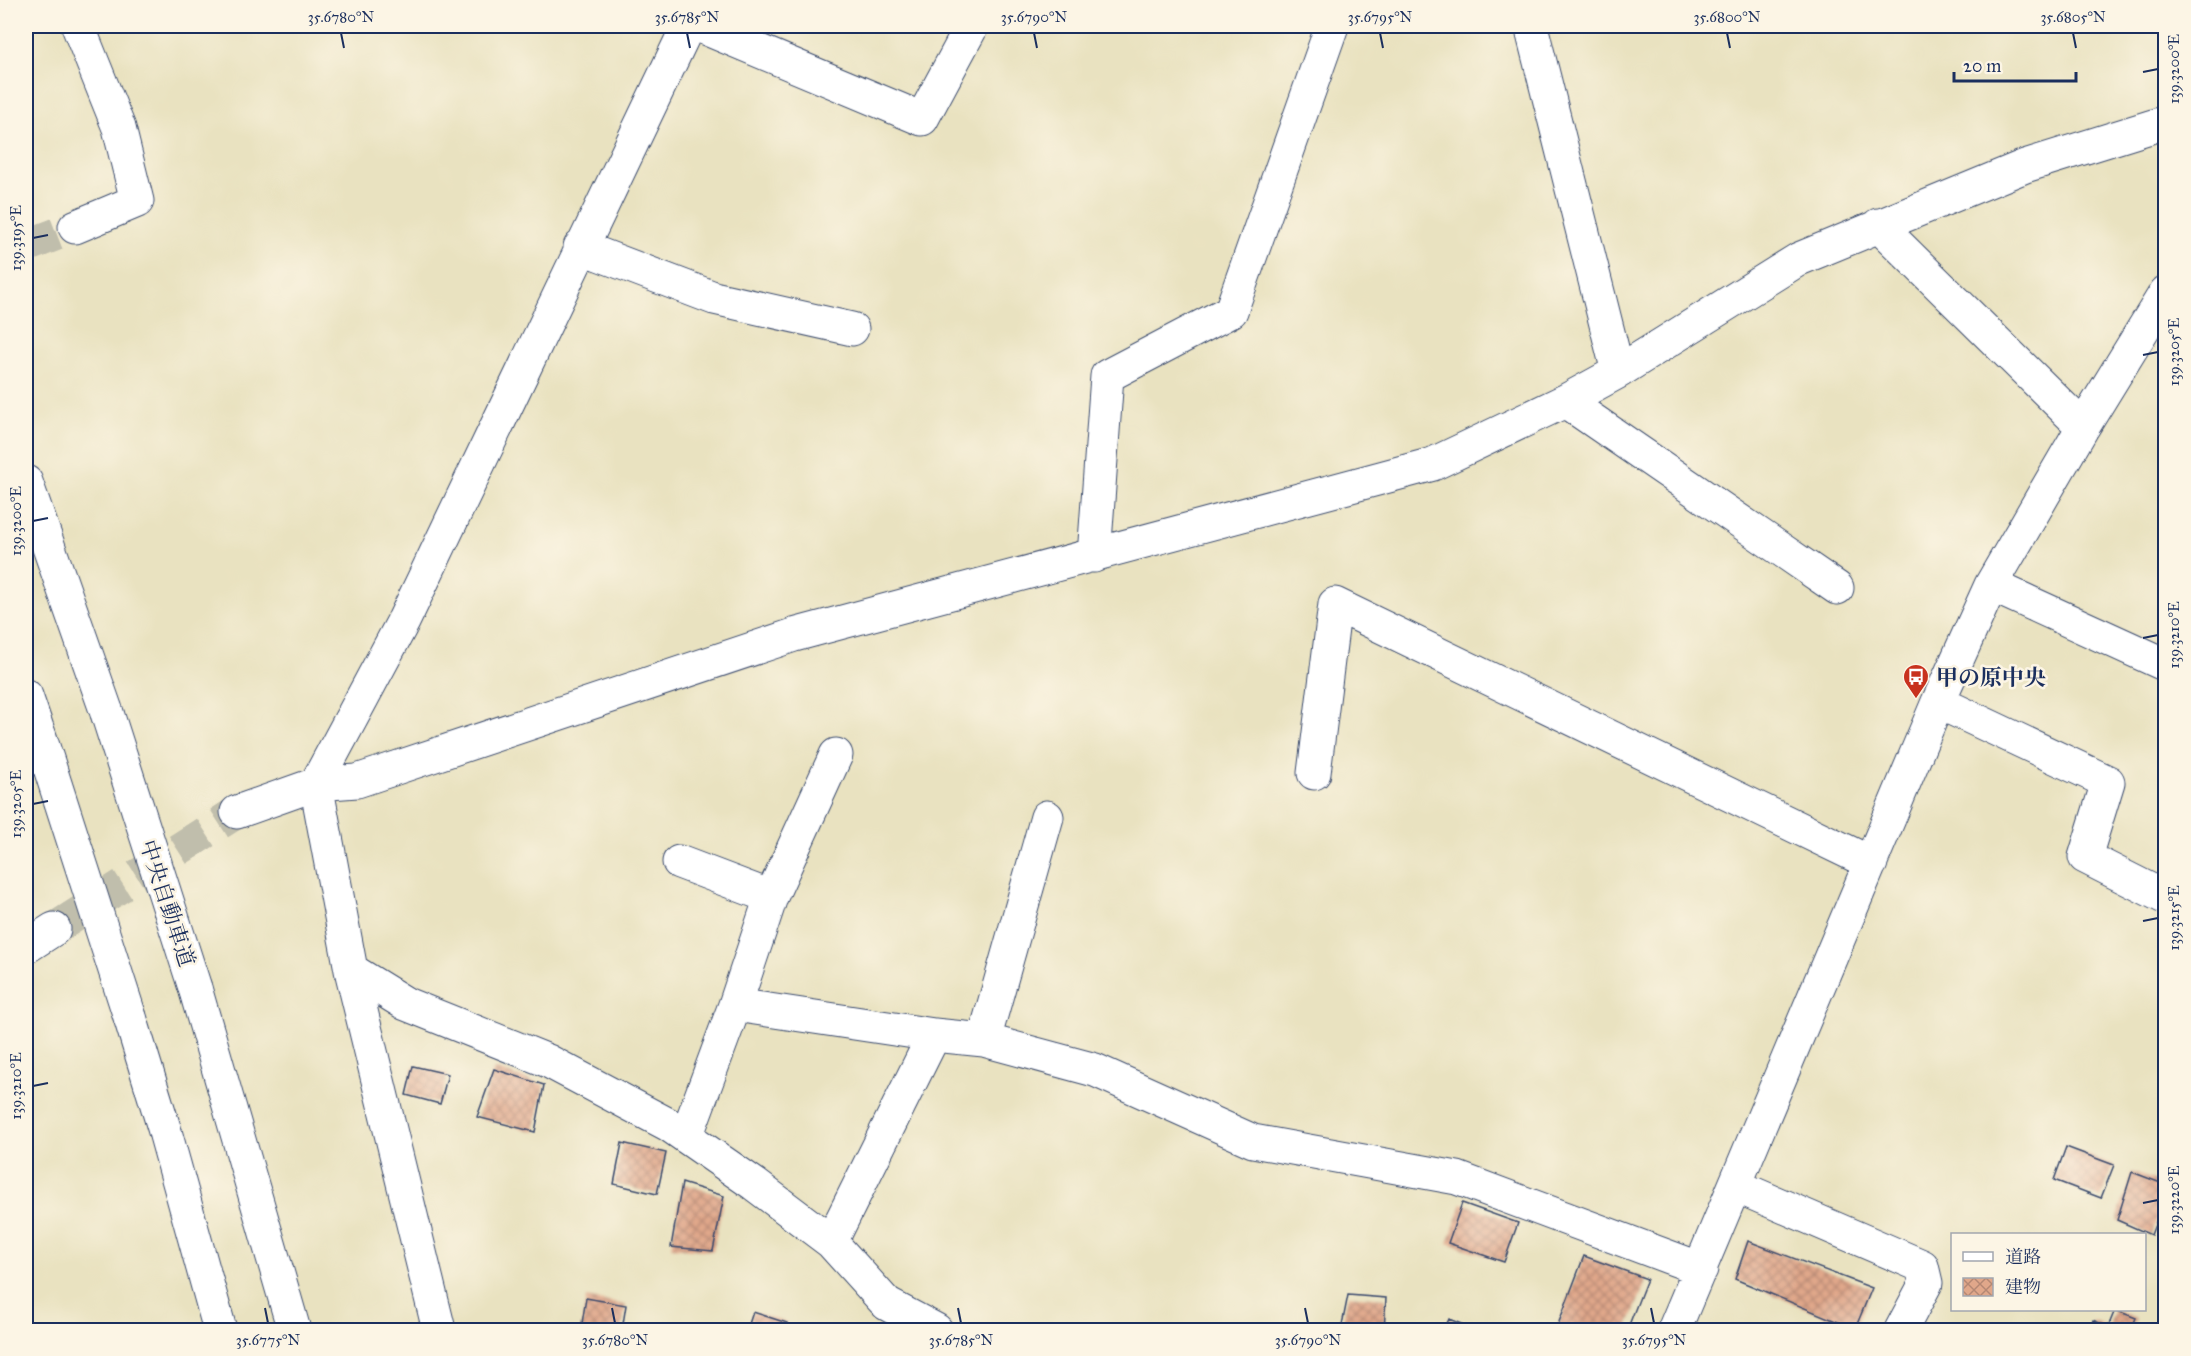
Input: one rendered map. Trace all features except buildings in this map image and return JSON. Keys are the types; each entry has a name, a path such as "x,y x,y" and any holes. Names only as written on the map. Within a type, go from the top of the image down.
{"main road":[{"path":"75,227 137,201 119,128 78,26"},
{"path":"438,1330 351,970 316,784 405,620 687,26"},
{"path":"700,26 922,119 972,26"},
{"path":"1094,556 1107,376 1231,310 1332,26"},
{"path":"1533,34 1618,372"},
{"path":"237,812 316,784 357,781 794,635 1433,464 1565,401 1618,372 1799,259 2025,166 2166,122"},
{"path":"1878,225 2083,427"},
{"path":"580,248 714,298 852,329"},
{"path":"1674,1330 1938,702 1991,585 2083,427 2166,292"},
{"path":"1565,401 1837,588"},
{"name":"中央自動車道","path":"26,482 107,713 195,988 294,1330"},
{"path":"1991,585 2166,665"},
{"path":"1314,773 1335,604 1871,863"},
{"path":"26,696 164,1128 220,1330"},
{"path":"1938,702 2108,782 2085,857 2166,898"},
{"path":"686,1137 735,1005 771,897 836,755"},
{"path":"984,1040 1047,817"},
{"path":"679,862 771,897"},
{"path":"26,947 54,929"},
{"path":"351,970 406,1004 548,1061 669,1125 831,1242 887,1304 936,1330"},
{"path":"735,1005 934,1035 984,1040 1095,1070 1253,1141 1457,1178 1701,1269"},
{"path":"831,1242 934,1035"},
{"path":"1736,1186 1922,1266 1926,1283 1901,1330"}],"tunnel":[{"path":"26,246 75,227"},
{"path":"54,929 237,812"}],"place":[{"name":"甲の原中央","path":"1916,700"}]}
